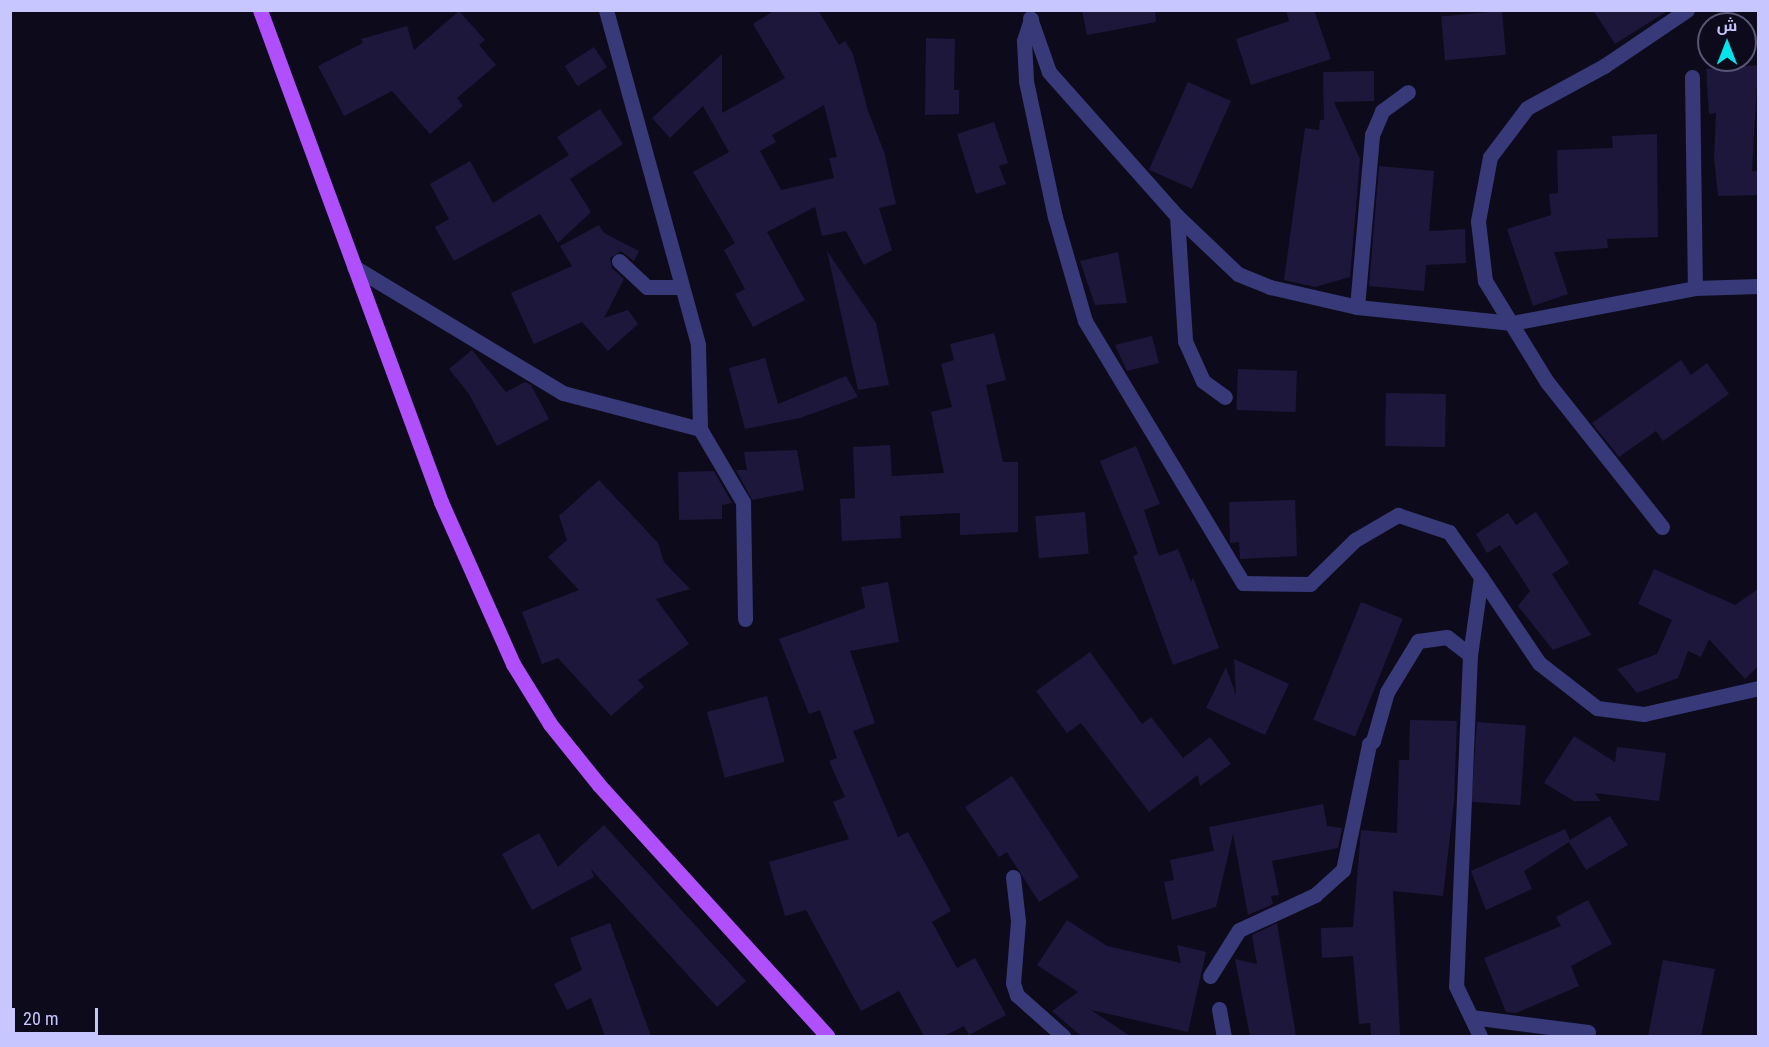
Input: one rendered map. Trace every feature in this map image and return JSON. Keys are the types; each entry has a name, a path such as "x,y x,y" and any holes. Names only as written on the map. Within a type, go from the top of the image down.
{"main road":[{"path":"260,10 441,502 513,664 550,724 599,785 826,1036"}],"street":[{"path":"606,10 698,345 700,429 743,502 745,619"},
{"path":"1662,527 1547,382 1485,281 1478,221 1490,157 1527,108 1604,66 1687,10"},
{"path":"1030,15 1049,72 1177,216 1238,274 1288,292 1357,307 1512,323 1695,288 1758,286"},
{"path":"1030,15 1024,41 1026,81 1055,217 1085,321 1243,583 1310,584 1355,540 1398,515 1449,532 1539,663 1597,708 1644,714 1758,688"},
{"path":"1692,77 1695,288"},
{"path":"1357,307 1372,135 1382,111 1408,92"},
{"path":"1177,216 1185,341 1203,381 1225,397"},
{"path":"619,261 647,287 682,287"},
{"path":"354,267 562,393 700,429"},
{"path":"1480,1036 1455,986 1470,655 1481,577"},
{"path":"1210,976 1239,930 1315,895 1343,870 1369,744 1373,741 1387,692 1418,641 1447,637 1470,655"},
{"path":"1013,877 1018,921 1013,982 1017,995 1063,1036"},
{"path":"1219,1010 1224,1036"},
{"path":"1471,1017 1588,1032"}],"building":[{"path":"775,10 818,10 839,45 845,41 853,54 868,111 884,152 896,204 879,208 892,250 864,265 846,231 822,236 815,207 767,232 805,300 753,327 735,294 745,289 724,250 735,243 693,172 729,152 703,106 670,138 652,118 722,54 722,113 785,78 753,24","holes":["824,105 837,157 829,158 834,178 781,190 760,151 776,142 772,135"]},
{"path":"1082,10 1155,10 1156,22 1087,35"},
{"path":"1286,10 1314,10 1331,59 1251,85 1236,39 1289,21"},
{"path":"1593,10 1669,10 1615,44"},
{"path":"459,11 485,40 479,45 496,65 457,98 463,106 430,134 392,91 344,116 318,66 363,43 361,39 407,26 414,50"},
{"path":"1502,11 1506,55 1445,60 1441,16"},
{"path":"926,38 955,39 954,90 959,90 959,114 925,115"},
{"path":"594,47 607,67 578,86 565,66"},
{"path":"1758,65 1752,171 1758,171 1758,195 1718,196 1714,157 1716,113 1709,114 1706,72 1757,72"},
{"path":"1374,71 1374,101 1334,102 1360,159 1350,277 1315,287 1284,280 1305,128 1319,130 1320,120 1324,120 1323,72"},
{"path":"1188,82 1231,101 1192,189 1149,170"},
{"path":"600,109 623,144 570,179 591,212 558,243 540,214 454,261 435,227 449,219 430,184 470,161 493,203 569,155 557,137"},
{"path":"994,122 1008,163 999,166 1006,184 976,194 957,134"},
{"path":"1657,134 1658,237 1607,239 1608,248 1554,252 1568,294 1533,306 1507,229 1551,215 1549,194 1558,193 1557,150 1613,148 1612,136"},
{"path":"1379,166 1434,171 1429,231 1465,229 1466,263 1426,265 1424,291 1369,286"},
{"path":"599,225 604,233 639,251 634,261 621,251 610,258 612,268 624,279 604,318 628,310 638,324 608,351 582,322 534,344 511,293 572,266 560,246"},
{"path":"827,251 876,323 889,385 858,390"},
{"path":"1118,252 1127,303 1095,305 1080,261"},
{"path":"994,333 1006,380 986,385 1003,462 1018,462 1018,532 960,535 960,513 900,516 901,538 842,541 840,499 855,498 853,447 890,445 892,476 944,473 931,412 952,407 941,364 954,360 950,344"},
{"path":"1152,336 1159,363 1127,371 1115,345"},
{"path":"472,350 506,392 525,382 531,385 549,419 497,446 469,394 449,369"},
{"path":"765,358 778,404 846,376 858,397 800,418 745,429 729,368"},
{"path":"1681,360 1691,375 1707,363 1729,394 1663,441 1656,431 1619,457 1592,423"},
{"path":"1238,369 1297,371 1296,412 1237,410"},
{"path":"1386,393 1446,394 1445,447 1385,446"},
{"path":"1136,446 1160,504 1144,510 1159,556 1178,549 1191,582 1193,577 1219,648 1173,665 1133,556 1138,554 1100,461"},
{"path":"797,450 804,490 752,500 736,470 747,470 744,452"},
{"path":"714,471 732,503 722,505 722,519 679,520 678,472"},
{"path":"599,480 658,543 664,562 690,589 656,599 689,644 638,680 644,687 611,716 558,658 542,664 522,612 579,590 548,557 567,540 559,516"},
{"path":"1295,500 1297,556 1240,559 1239,542 1230,543 1229,502"},
{"path":"1085,512 1089,554 1039,558 1035,516"},
{"path":"1536,512 1569,563 1552,574 1591,635 1553,650 1518,606 1530,591 1500,545 1487,553 1476,534 1508,513 1516,525"},
{"path":"1654,569 1735,605 1758,589 1758,666 1745,679 1709,639 1701,657 1688,651 1678,678 1637,693 1617,669 1657,654 1672,620 1638,604"},
{"path":"888,582 899,642 850,651 875,723 853,731 898,837 908,832 951,911 932,922 957,968 975,958 1006,1015 969,1035 964,1026 944,1036 924,1036 899,991 861,1011 806,910 785,916 769,862 849,839 833,802 845,797 829,761 837,758 820,710 809,714 779,639 865,608 861,587"},
{"path":"1361,602 1403,619 1355,737 1313,720"},
{"path":"1090,652 1142,724 1151,717 1183,758 1210,737 1231,764 1200,786 1198,775 1149,812 1081,723 1067,733 1036,691"},
{"path":"1234,659 1289,684 1265,735 1206,708 1226,667 1236,695"},
{"path":"767,696 785,762 725,778 707,712"},
{"path":"1410,720 1457,721 1454,802 1443,896 1393,891 1400,1036 1371,1036 1370,1023 1359,1024 1353,956 1322,958 1321,928 1353,927 1361,830 1397,833 1399,760 1409,760"},
{"path":"1477,722 1526,725 1520,805 1471,802"},
{"path":"1574,736 1615,762 1617,747 1666,753 1659,801 1595,793 1600,801 1574,801 1544,783"},
{"path":"1012,776 1079,877 1039,902 1007,852 999,857 965,807"},
{"path":"1323,804 1327,826 1342,828 1338,848 1272,861 1279,895 1271,896 1273,904 1248,915 1233,834 1216,907 1172,920 1164,882 1174,880 1170,860 1214,851 1209,827"},
{"path":"1610,816 1628,845 1586,870 1569,842 1524,871 1532,889 1486,910 1471,871 1565,829 1570,840"},
{"path":"604,825 746,981 717,1007 591,869 594,877 532,910 502,854 539,833 558,867"},
{"path":"1588,900 1612,944 1571,966 1579,986 1516,1013 1506,1012 1484,958 1561,926 1556,917"},
{"path":"1067,920 1107,946 1181,963 1177,945 1206,952 1188,1032 1091,1010 1130,1036 1081,1036 1052,1011 1078,992 1037,965"},
{"path":"610,923 651,1036 605,1036 591,998 567,1010 554,984 582,970 570,938"},
{"path":"1277,923 1296,1036 1250,1036 1235,959 1257,964 1252,935"},
{"path":"1663,960 1715,969 1701,1036 1648,1036"}]}
